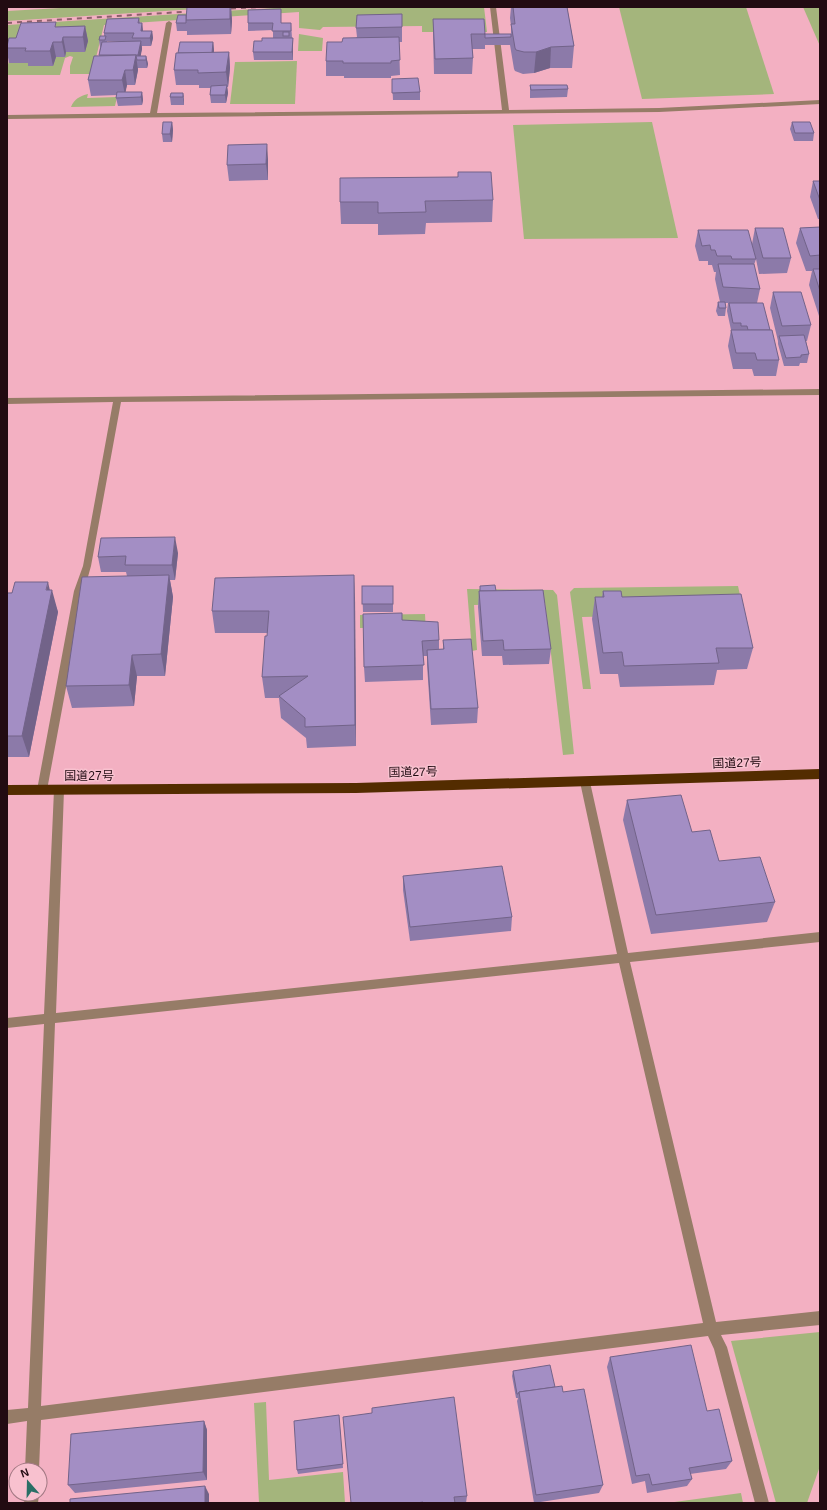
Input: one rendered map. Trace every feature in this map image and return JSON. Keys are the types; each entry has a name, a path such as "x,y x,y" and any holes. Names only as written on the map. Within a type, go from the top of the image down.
{"highway":[{"name":"国道27号","path":"7,790 356,788 820,774"}],"street":[{"path":"493,7 506,112"},
{"path":"153,116 169,23"},
{"path":"7,117 659,110 820,102"},
{"path":"7,401 820,392"},
{"path":"42,790 80,591 87,566 117,400"},
{"path":"585,782 623,957 711,1329 720,1347 762,1503"},
{"path":"32,1462 59,790"},
{"path":"7,1023 820,937"},
{"path":"7,1417 711,1329 820,1318"}],"green space":[{"path":"78,7 228,7 7,21 7,11"},
{"path":"289,7 484,7 487,32 422,32 422,26 323,27 320,30 299,28 299,12 104,25 92,74 70,74 70,66 73,57 70,56 65,58 60,75 7,75 7,68 11,54 7,54 7,25"},
{"path":"619,7 746,7 774,94 642,99"},
{"path":"803,7 820,7 820,46"},
{"path":"299,34 323,38 322,51 298,51"},
{"path":"297,61 295,104 230,104 235,62"},
{"path":"88,94 87,98 117,97 115,106 71,107 78,98"},
{"path":"652,122 678,238 524,239 513,125"},
{"path":"738,586 744,613 582,617 591,689 583,689 570,592 574,588"},
{"path":"467,589 553,590 557,595 574,754 563,755 545,603 474,605 477,650 472,651"},
{"path":"425,614 426,634 406,627 360,628 360,615"},
{"path":"820,1332 820,1466 807,1503 776,1503 731,1341"},
{"path":"266,1402 269,1480 343,1472 345,1503 259,1503 254,1403"},
{"path":"741,1493 743,1503 667,1503"}],"building":[{"path":"187,7 230,7 230,19 186,20"},
{"path":"513,7 567,7 574,46 551,47 536,52 516,50 511,24 515,24"},
{"path":"281,9 281,23 291,23 291,31 272,31 273,23 248,23 248,10"},
{"path":"402,14 402,27 356,28 357,15"},
{"path":"178,15 186,15 186,23 176,23"},
{"path":"139,18 138,23 142,23 141,31 152,31 150,38 132,38 134,33 104,33 107,19"},
{"path":"433,19 484,19 485,34 471,34 473,58 435,59"},
{"path":"56,22 55,27 85,26 83,37 63,37 62,42 53,42 50,51 25,51 26,48 7,48 9,38 16,38 21,23"},
{"path":"283,32 289,32 289,36 283,36"},
{"path":"485,34 511,34 511,37 485,38"},
{"path":"100,36 106,36 105,40 99,40"},
{"path":"399,37 400,60 391,61 391,63 343,63 343,61 326,61 327,42 342,42 343,38"},
{"path":"262,38 293,38 292,52 253,52 254,41 262,41"},
{"path":"141,41 138,55 99,55 102,42"},
{"path":"180,42 213,42 212,53 178,53"},
{"path":"229,52 226,72 198,73 198,70 174,70 176,53"},
{"path":"136,55 133,70 125,70 122,80 88,80 94,56"},
{"path":"136,56 146,56 146,60 137,60"},
{"path":"418,78 420,92 392,93 392,79"},
{"path":"227,85 225,95 210,95 211,86"},
{"path":"530,85 567,85 568,89 531,90"},
{"path":"117,92 142,92 141,97 116,98"},
{"path":"171,93 183,93 183,97 170,97"},
{"path":"163,122 172,122 170,134 162,134"},
{"path":"792,122 810,122 814,133 795,133"},
{"path":"267,144 266,164 227,165 228,145"},
{"path":"458,172 491,172 493,200 425,201 426,212 378,213 378,202 340,202 340,178 458,177"},
{"path":"813,181 820,181 820,200"},
{"path":"820,227 820,255 810,256 800,228"},
{"path":"755,228 783,228 791,258 763,258"},
{"path":"698,230 748,230 756,259 732,259 731,256 717,256 715,250 711,250 710,245 702,246"},
{"path":"718,264 754,264 760,289 723,287"},
{"path":"813,269 820,269 820,291"},
{"path":"773,292 801,292 811,325 782,326"},
{"path":"718,302 725,302 726,308 719,308"},
{"path":"729,303 763,303 770,330 748,330 747,326 741,326 741,323 733,323"},
{"path":"731,330 772,330 779,360 757,360 755,353 736,353"},
{"path":"804,335 809,354 801,355 801,357 786,358 779,336"},
{"path":"175,537 172,565 125,565 126,556 98,557 101,538"},
{"path":"169,575 161,654 132,655 129,685 66,686 82,577"},
{"path":"354,575 355,725 305,727 305,718 279,696 308,676 262,677 265,636 267,636 269,611 212,611 215,578"},
{"path":"15,582 48,582 46,590 52,590 22,736 7,736 7,593 12,593"},
{"path":"495,585 496,591 480,591 480,586"},
{"path":"362,586 393,586 393,604 362,604"},
{"path":"543,590 551,649 504,650 503,640 483,641 479,591"},
{"path":"603,591 621,591 622,597 741,594 753,648 716,648 719,663 624,666 622,652 603,653 595,597 604,597"},
{"path":"402,613 402,620 438,622 439,640 422,641 424,665 364,667 363,614"},
{"path":"471,639 478,708 431,709 427,650 444,649 443,640"},
{"path":"681,795 692,832 710,830 719,861 760,857 775,902 656,915 627,800"},
{"path":"502,866 512,917 410,927 403,876"},
{"path":"691,1345 707,1411 719,1409 732,1461 689,1468 692,1479 652,1485 649,1474 636,1476 610,1357"},
{"path":"550,1365 555,1387 519,1392 517,1394 513,1371"},
{"path":"562,1386 563,1392 584,1389 603,1485 536,1495 519,1392"},
{"path":"454,1397 467,1496 454,1497 455,1503 351,1503 343,1417 372,1413 372,1408"},
{"path":"339,1415 343,1464 297,1470 294,1421"},
{"path":"204,1421 203,1472 68,1485 71,1434"},
{"path":"205,1486 205,1503 70,1503 70,1499"}],"railway":[{"path":"221,9 260,7"},
{"path":"7,23 197,11"}]}
